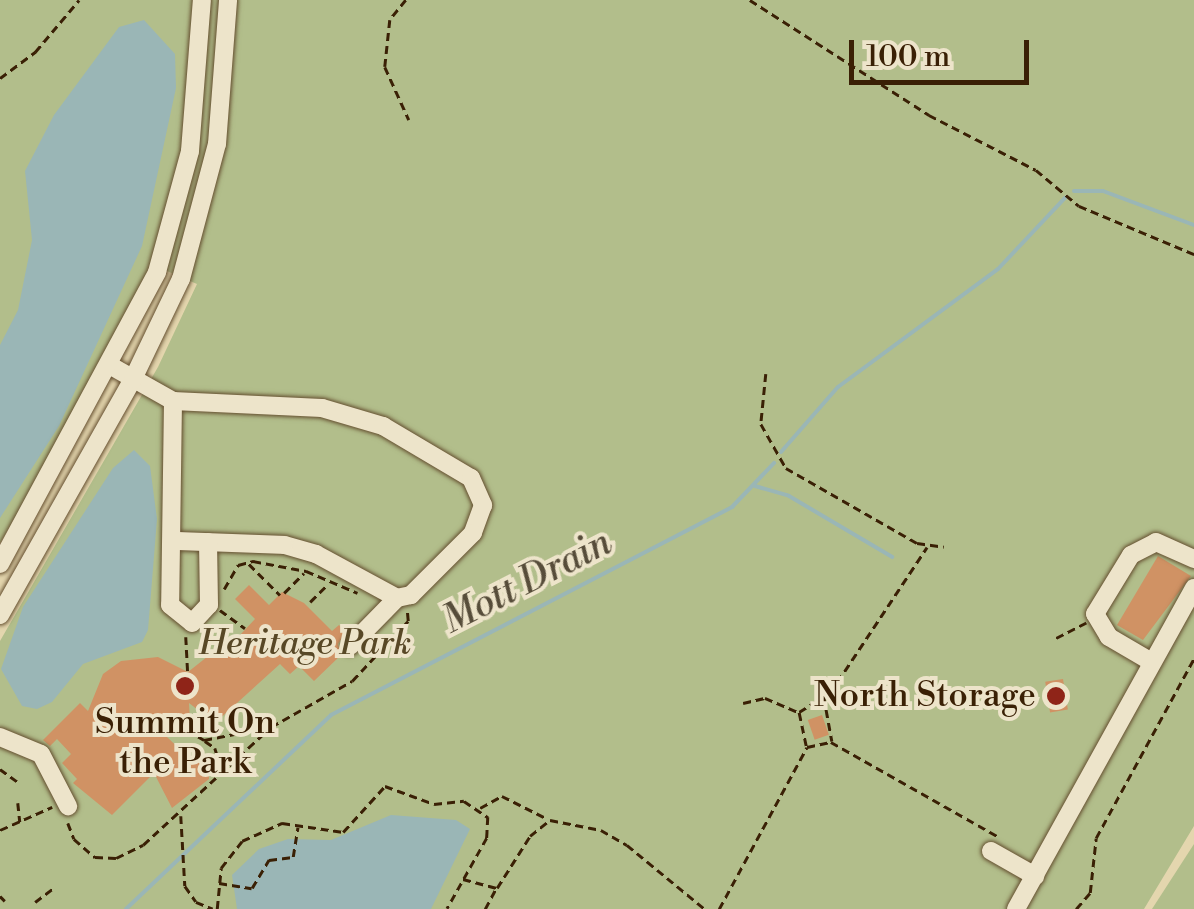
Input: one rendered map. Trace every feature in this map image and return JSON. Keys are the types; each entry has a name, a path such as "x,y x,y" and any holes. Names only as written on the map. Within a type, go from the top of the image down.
{"street":[{"path":"0,564 112,366 157,272 184,180 202,0"},
{"path":"0,615 134,378 181,278 210,184 228,0"},
{"path":"112,366 174,401 252,400 354,416 419,444 471,478 480,491 480,523 411,594 395,601 350,646"},
{"path":"174,401 170,605 192,623 209,605 208,542"},
{"path":"174,540 252,542 316,554 395,601"},
{"path":"1150,662 1109,637 1097,620 1131,555 1156,542 1194,559"},
{"path":"1016,909 1194,588"},
{"path":"0,738 42,754 67,803"},
{"path":"995,844 1035,876"}],"path":[{"path":"0,78 36,52 79,0"},
{"path":"406,0 390,20 385,67 410,120"},
{"path":"750,0 929,114 1036,170 1079,206 1194,254"},
{"path":"766,374 761,424 786,468 928,546 944,547"},
{"path":"799,712 824,698 928,546"},
{"path":"247,562 282,594 306,572"},
{"path":"223,594 228,574 247,562 306,572 328,584 370,593"},
{"path":"310,602 328,584"},
{"path":"0,830 67,803 74,839 106,859 142,845 271,727 352,681 408,620 407,610 395,601"},
{"path":"214,618 220,607 246,628"},
{"path":"1056,638 1097,620"},
{"path":"188,672 186,630 194,631"},
{"path":"1076,909 1090,893 1096,838 1194,658"},
{"path":"742,704 765,698 799,712"},
{"path":"824,698 831,742"},
{"path":"719,909 807,748 799,712"},
{"path":"186,721 187,730 215,748 222,774"},
{"path":"204,740 271,727"},
{"path":"807,748 831,742 995,844"},
{"path":"0,769 18,782"},
{"path":"180,814 185,886 196,902 215,909 217,882 242,841 264,828 299,825 343,832 385,786 434,804 464,802 479,808 490,826 447,909"},
{"path":"479,808 502,796 550,820 601,830 627,844 705,909"},
{"path":"18,803 19,823"},
{"path":"485,909 530,836 550,820"},
{"path":"217,882 252,888 270,860 293,856 299,825"},
{"path":"464,879 497,888"},
{"path":"35,902 55,886"},
{"path":"0,896 5,901"}],"green space":[{"name":"Heritage Park","path":"0,0 1194,0 1194,826 1144,909 0,909 0,641 158,367 197,284 153,265 106,365 0,543"},
{"path":"1194,844 1194,909 1152,909"}],"water":[{"path":"144,20 175,54 176,88 142,246 59,426 0,518 0,345 18,310 32,240 25,171 54,115 119,27"},
{"path":"134,450 150,466 157,519 148,630 142,642 83,664 52,702 37,709 22,706 1,669 23,607 113,468"},
{"path":"391,815 456,820 470,829 431,909 237,909 232,875 259,849 288,839 331,840"}],"building":[{"path":"1158,556 1191,576 1143,640 1117,625"},
{"path":"249,585 269,605 282,592 304,603 332,631 339,625 346,632 338,644 341,655 314,681 299,666 290,674 280,664 215,723 189,703 190,721 167,737 187,756 209,762 209,779 172,808 154,773 112,815 73,783 77,779 62,763 71,754 57,739 50,746 43,740 80,703 88,711 103,674 121,661 158,657 188,672 222,645 226,650 255,619 235,599"},
{"name":"North Storage","path":"1063,679 1068,710 1050,712 1045,682"},
{"path":"822,715 829,735 815,740 808,720"}],"waterway":[{"name":"Mott Drain","path":"1074,191 1103,191 1194,225"},
{"name":"Mott Drain","path":"781,452 838,387 998,269 1065,198"},
{"name":"Mott Drain","path":"126,909 331,715 732,507 774,463"},
{"path":"755,486 789,496 892,557"}],"place":[{"name":"Summit On the Park","path":"185,686"},
{"name":"North Storage","path":"1056,696"}]}
